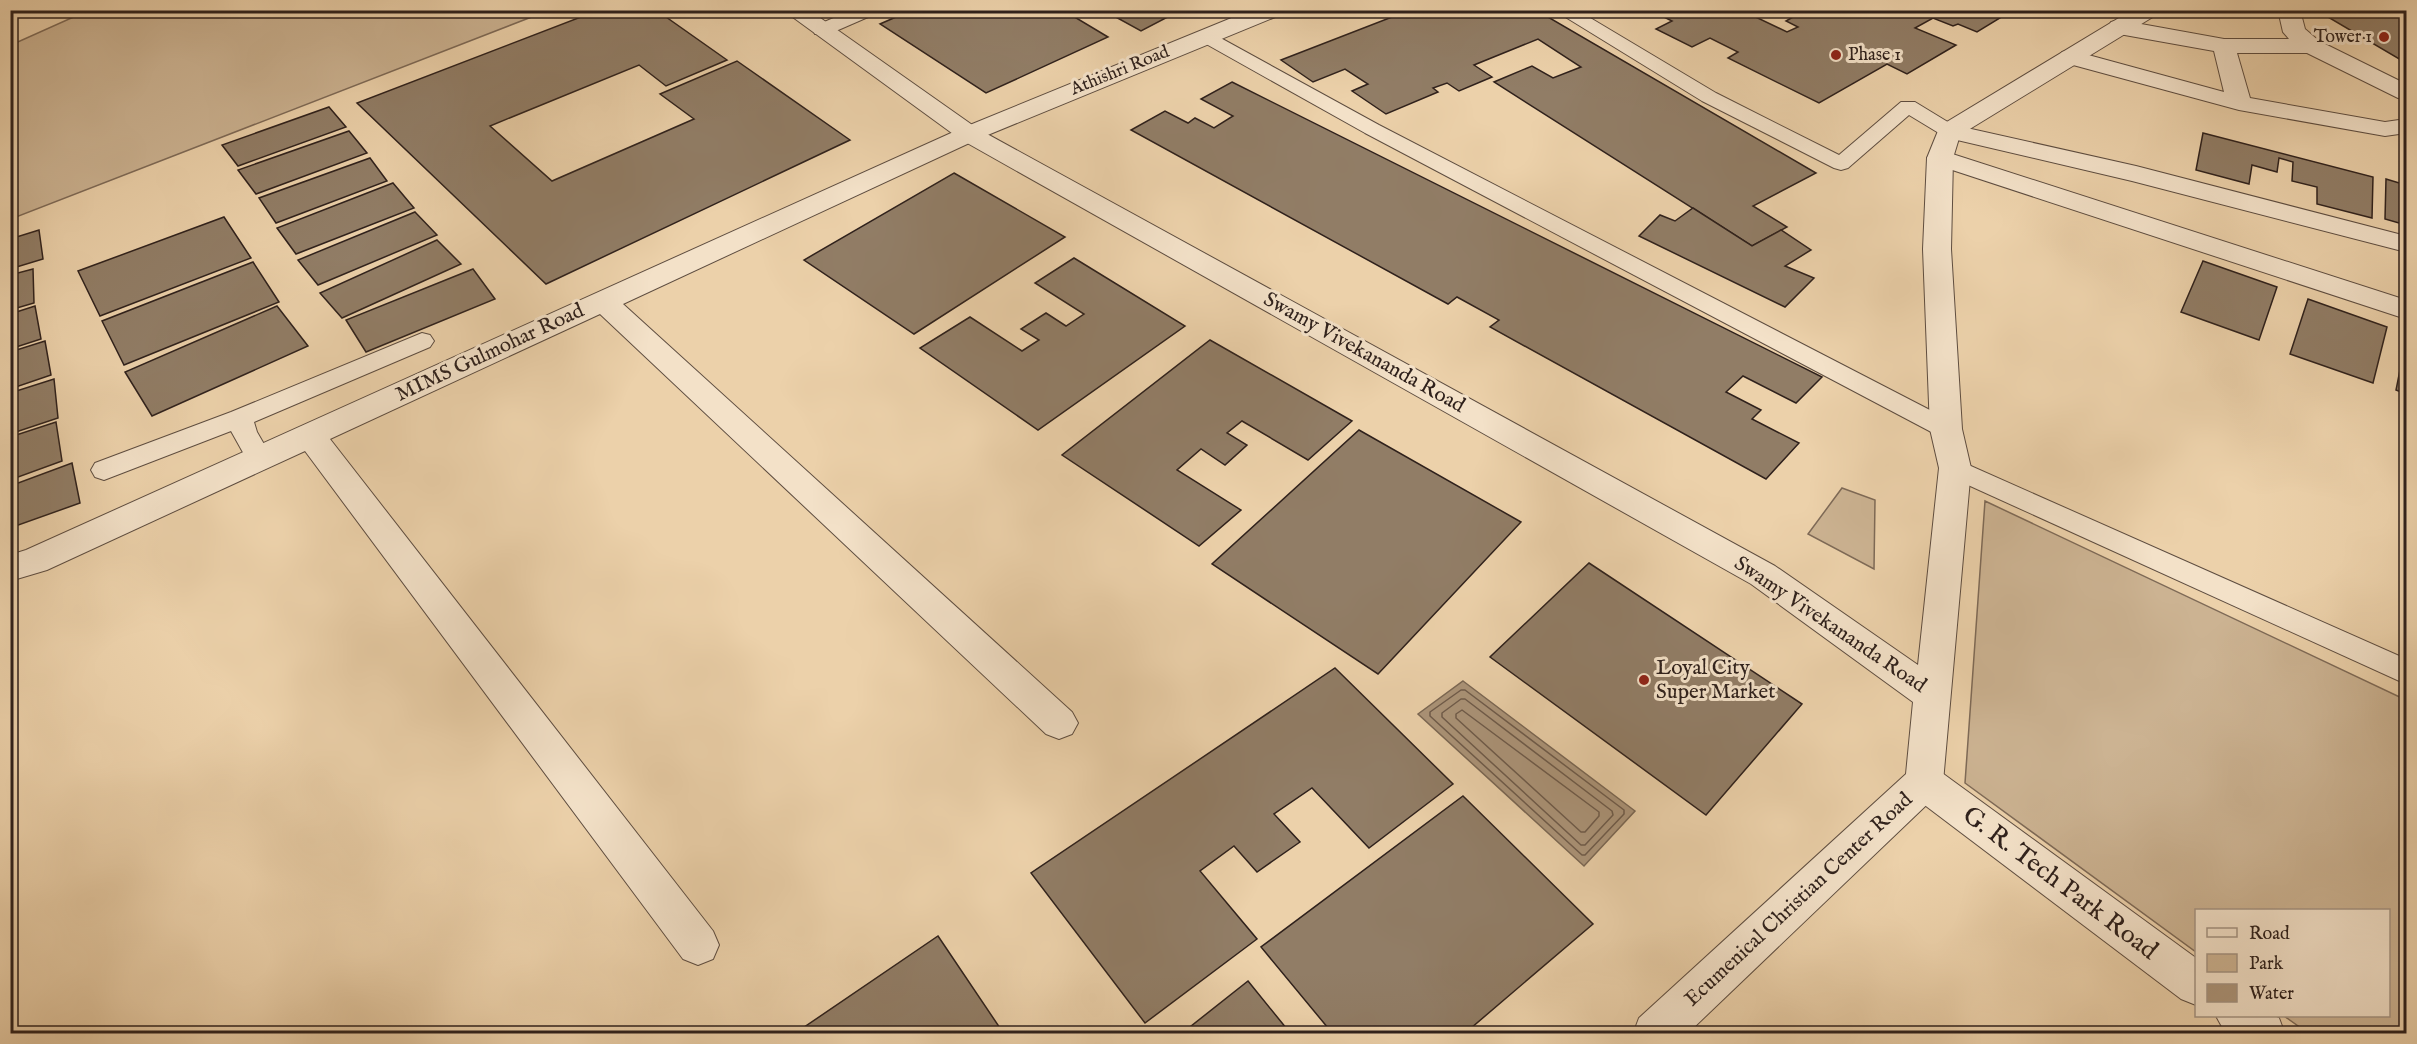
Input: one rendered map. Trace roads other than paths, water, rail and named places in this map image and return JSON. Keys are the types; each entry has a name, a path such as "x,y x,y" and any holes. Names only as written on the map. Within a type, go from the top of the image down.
{"street":[{"name":"Swamy Vivekananda Road","path":"794,10 969,134 1763,575 1933,696"},
{"name":"Athishri Road","path":"969,134 1272,10"},
{"path":"1945,145 2070,57 2148,10"},
{"path":"2289,10 2294,32 2311,46 2406,93"},
{"path":"2119,27 2224,46 2311,46"},
{"path":"2224,46 2239,103"},
{"path":"2070,57 2239,103 2399,131"},
{"name":"MIMS Gulmohar Road","path":"10,568 35,561 969,134"},
{"path":"1945,145 2136,174 2406,244"},
{"path":"1945,145 2406,310"},
{"name":"Ecumenical Christian Center Road","path":"1655,1034 1924,782 1956,468 1946,429 1936,249 1945,145"},
{"path":"603,301 1059,723"},
{"path":"310,435 698,945"},
{"name":"G. R. Tech Park Road","path":"1924,782 2195,983"},
{"path":"2239,1017 2263,1034"}],"lane":[{"path":"822,30 869,10"},
{"path":"1563,10 1709,97 1841,164 1908,106 1945,145"},
{"path":"1206,36 1382,134 1946,429"},
{"path":"104,470 240,418 422,341"},
{"path":"240,418 244,433 259,458"},
{"path":"1956,468 2406,672"}],"water":[{"path":"1463,681 1635,811 1584,866 1418,714"}],"place":[{"name":"Tower 1","path":"2384,37"},
{"name":"Phase 1","path":"1836,55"},
{"name":"Loyal City Super Market","path":"1644,680"}]}
